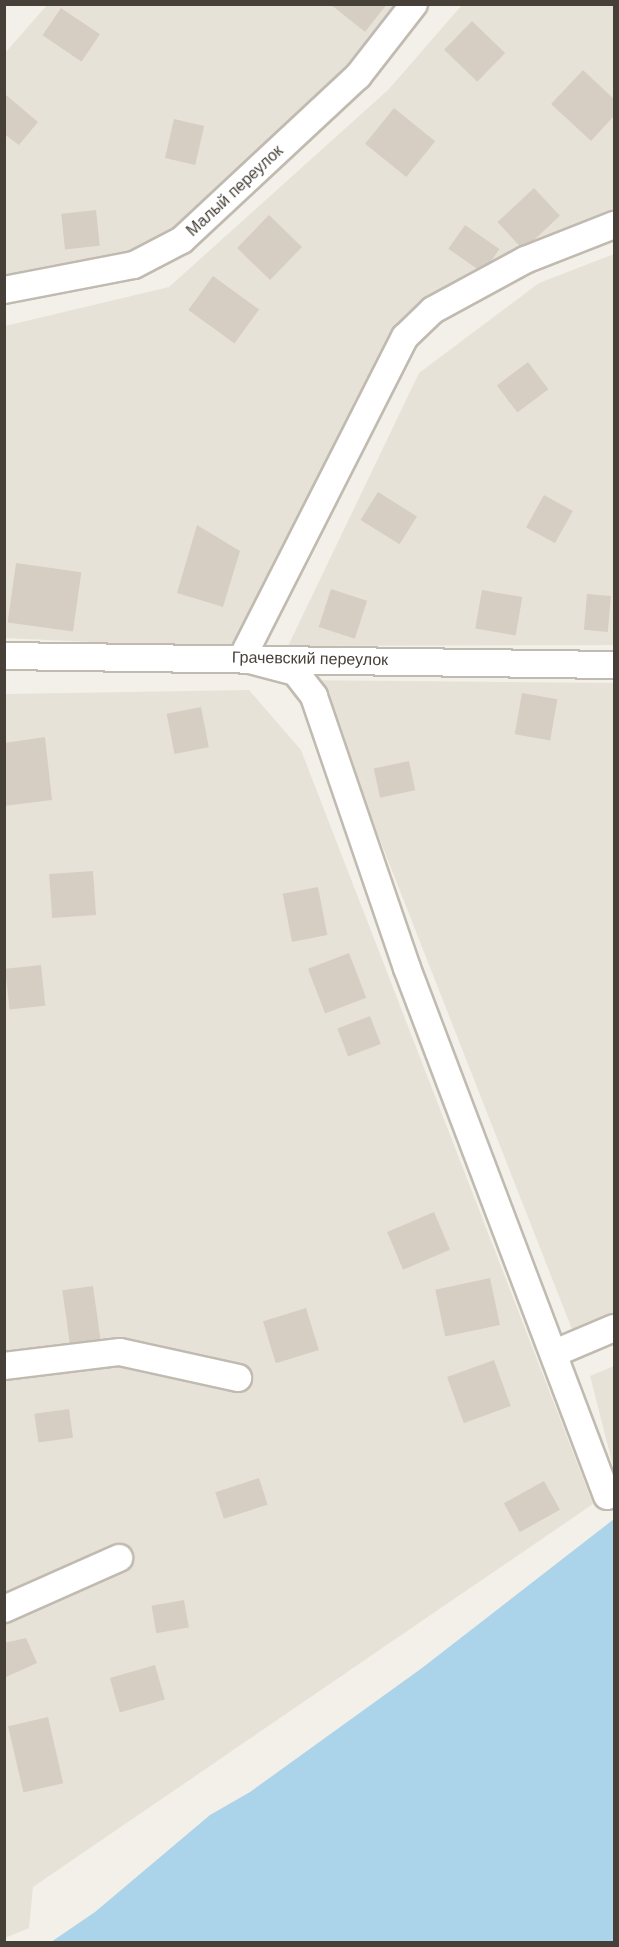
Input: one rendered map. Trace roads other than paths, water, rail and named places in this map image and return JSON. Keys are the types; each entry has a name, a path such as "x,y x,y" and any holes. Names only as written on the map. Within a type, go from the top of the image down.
{"street":[{"name":"Малый переулок","path":"4,290 134,265 182,240 358,76 414,4"},
{"path":"607,1496 555,1353 407,968 314,696 295,672 242,658 405,337 433,310 525,260 615,225"},
{"name":"Грачевский переулок","path":"4,656 615,665"},
{"path":"555,1353 615,1328"},
{"path":"4,1365 120,1352 238,1378"},
{"path":"4,1609 119,1558"}],"water":[{"path":"614,1519 614,1942 51,1942 95,1912 210,1815 250,1792 422,1668"}]}
